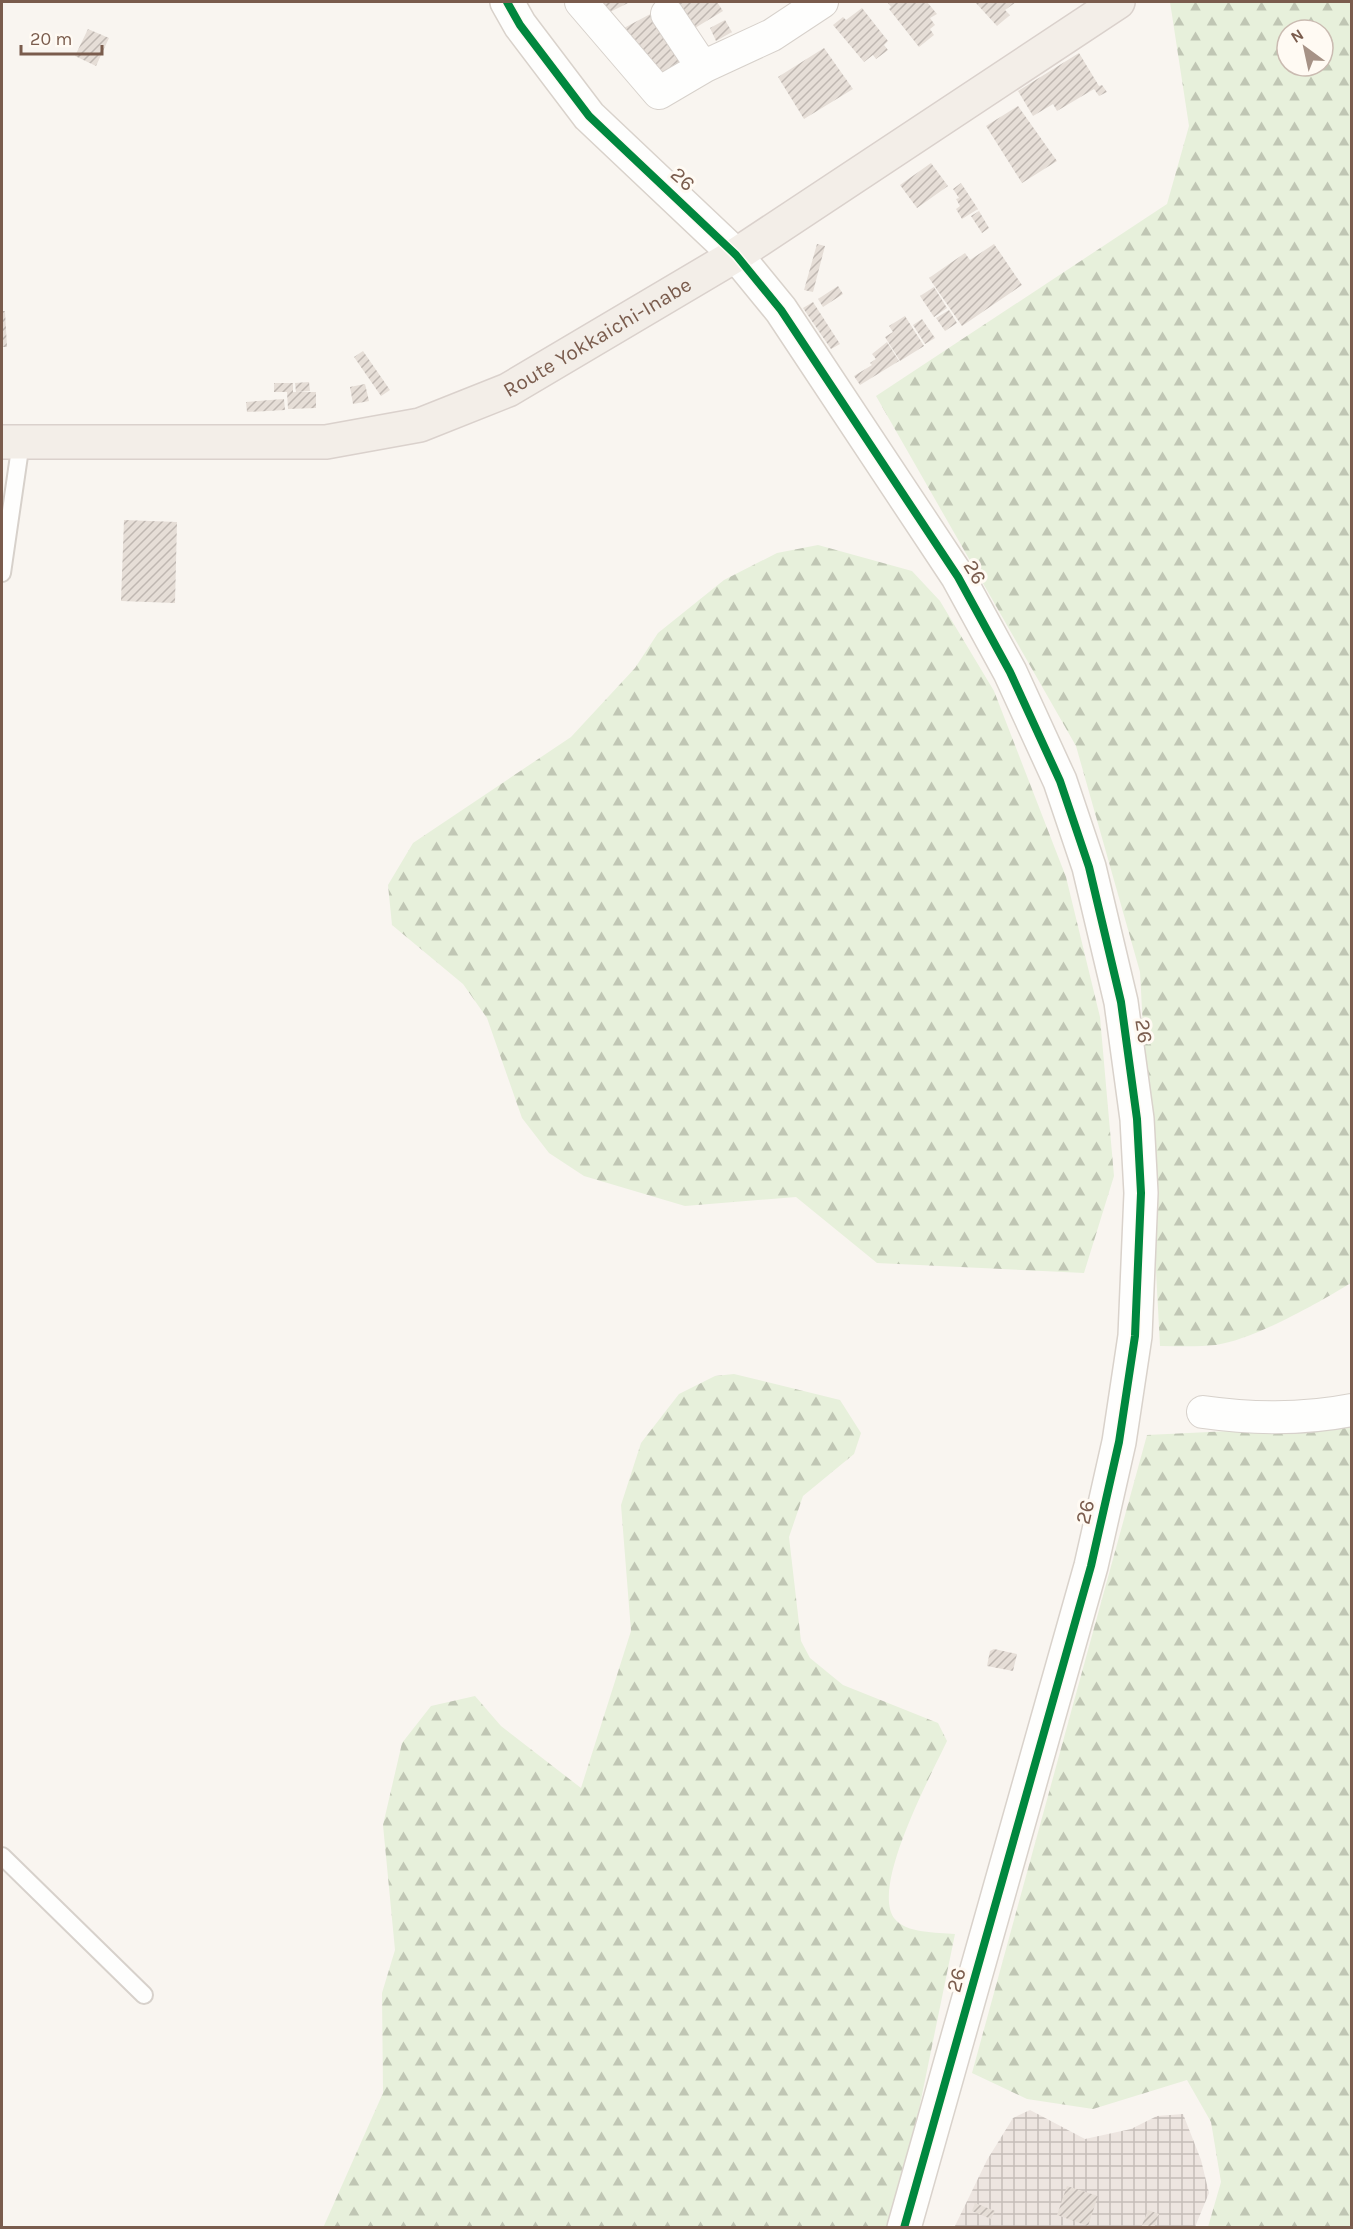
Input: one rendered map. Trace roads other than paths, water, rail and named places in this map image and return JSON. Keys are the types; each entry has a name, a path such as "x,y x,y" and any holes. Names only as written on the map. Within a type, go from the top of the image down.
{"main road":[{"name":"Route Yokkaichi-Inabe","path":"11,442 326,442 420,424 508,390 736,255 1118,2"}],"street":[{"name":"26","path":"507,2 520,26 589,116 736,255 781,310 952,568 1010,672 1060,781 1089,867 1121,1002 1137,1119 1142,1193 1135,1336 1119,1442 1090,1566 904,2228"},
{"path":"581,2 659,93 705,66 772,35 822,2"},
{"path":"667,14 695,56 705,66"},
{"path":"1203,1412 1253,1419 1328,1414 1352,1410"}],"lane":[{"path":"2,573 11,442"},
{"path":"2,1856 144,1995"}]}
